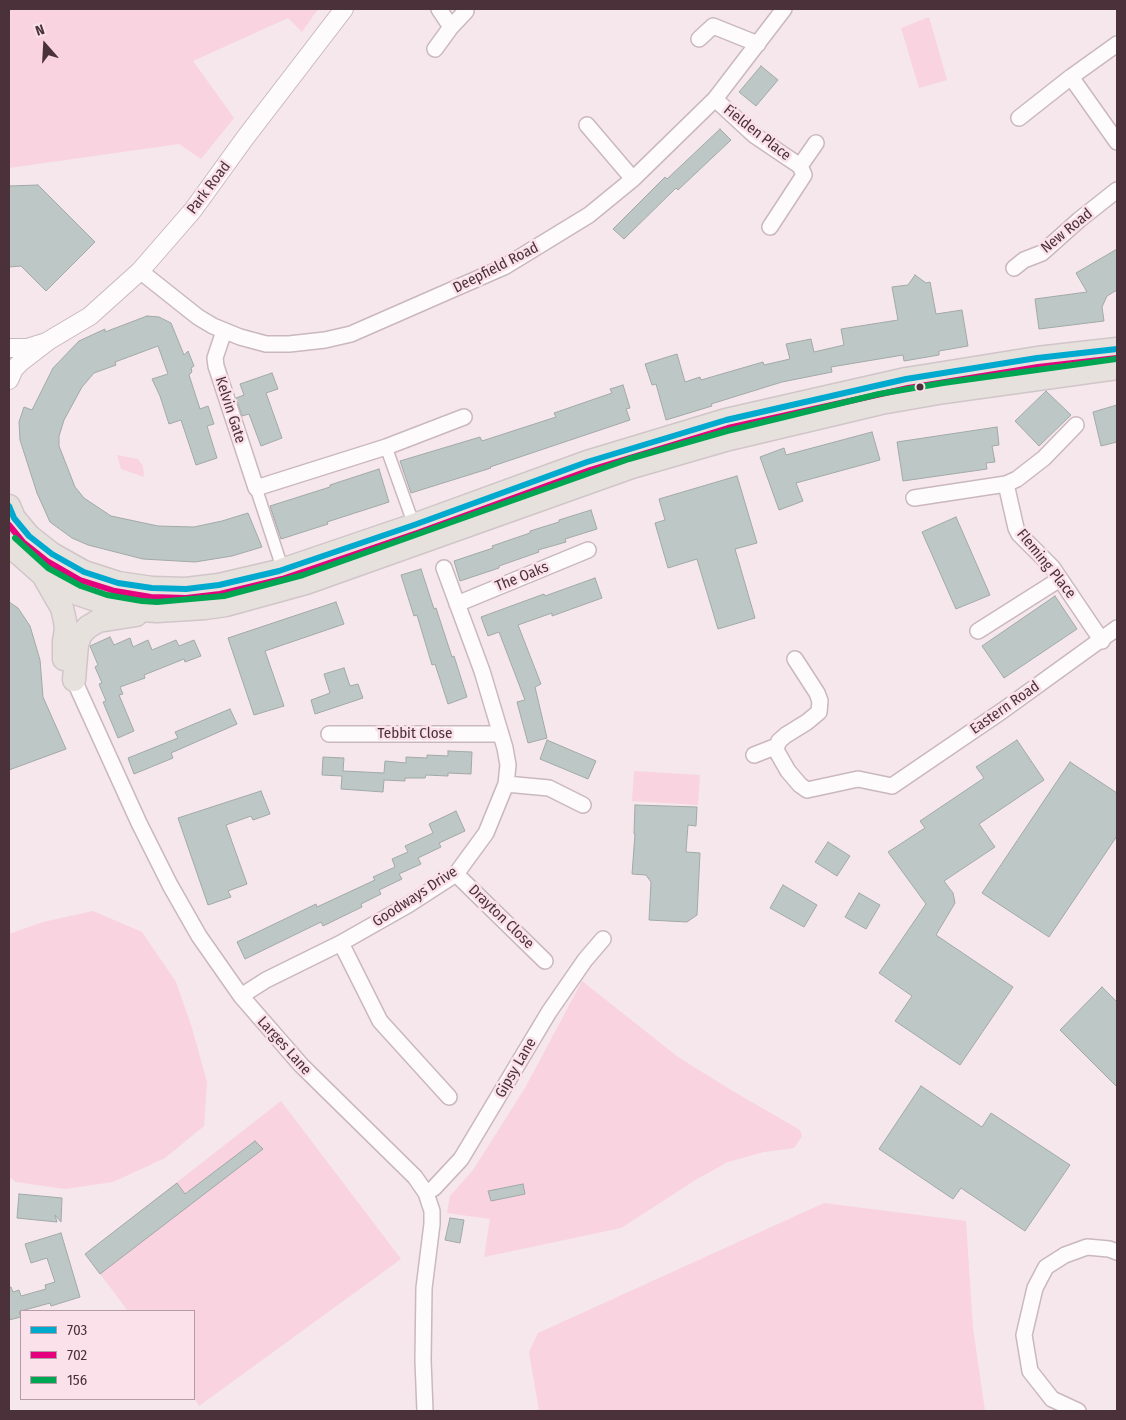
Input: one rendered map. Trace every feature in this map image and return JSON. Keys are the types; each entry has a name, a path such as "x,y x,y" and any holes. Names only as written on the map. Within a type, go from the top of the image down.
{"main road":[{"path":"9,506 14,518 28,536 52,554 84,572 118,583 170,589 219,585 261,576 414,525 587,462 726,420 906,379 1038,358 1117,349"},
{"path":"74,680 77,644 81,634 88,626 98,621 157,611 226,605 306,583 632,468 756,432 881,403 944,392 1117,368"},
{"path":"9,545 43,575 78,594 105,603 157,611"},
{"path":"43,575 62,608 66,629 64,660 74,680"}],"street":[{"name":"Park Road","path":"9,380 14,369 48,341 90,316 140,271 193,210 244,138 344,9"},
{"path":"439,9 451,27"},
{"name":"Deepfield Road","path":"140,271 198,317 224,331 266,344 309,342 351,334 504,267 589,215 633,179 715,99 784,9"},
{"path":"436,49 451,27 466,11"},
{"path":"699,39 713,26 758,44"},
{"path":"1019,118 1117,44"},
{"path":"1071,77 1117,142"},
{"name":"Fielden Place","path":"715,99 754,134 800,166 804,175 770,227"},
{"path":"587,125 633,179"},
{"name":"Fielden Place","path":"800,166 816,143"},
{"name":"New Road","path":"1014,268 1024,260 1042,253 1117,190"},
{"name":"Kelvin Gate","path":"224,331 215,358 216,366 256,488"},
{"name":"Park Road","path":"9,348 27,348 48,341"},
{"path":"280,561 256,488 386,447 464,418"},
{"path":"914,498 1006,484 1017,479 1044,458 1076,425"},
{"path":"386,447 414,525"},
{"name":"Fleming Place","path":"1006,484 1019,534 1048,561 1102,640"},
{"name":"The Oaks","path":"457,604 588,550"},
{"path":"444,568 482,670 501,734"},
{"path":"978,631 1060,579"},
{"name":"Eastern Road","path":"777,746 776,750 788,771 807,790 858,779 892,786 1117,628"},
{"path":"754,756 777,746 779,741 811,719 820,709 817,693 795,659"},
{"name":"Larges Lane","path":"74,680 170,886 199,936 241,996 301,1065 415,1176 426,1193 432,1211 432,1224 424,1288 423,1360 425,1411"},
{"name":"Tebbit Close","path":"329,734 501,734"},
{"name":"Goodways Drive","path":"241,996 266,980 341,943 408,905 456,874 486,833 506,784 508,765 501,734"},
{"path":"506,784 549,788 582,804"},
{"name":"Drayton Close","path":"456,874 545,961"},
{"name":"Gipsy Lane","path":"426,1193 434,1188 461,1159 549,1012 585,960 604,939"},
{"path":"341,943 380,1022 449,1097"},
{"path":"1078,1411 1052,1399 1030,1371 1024,1335 1035,1288 1046,1266 1065,1255 1087,1247 1109,1248 1117,1252"}],"shaded area":[{"path":"9,9 318,9 302,32 288,18 193,61 234,118 201,159 179,144 9,168"},
{"path":"929,17 947,80 919,88 901,28"},
{"path":"117,455 138,459 143,466 144,477 121,469"},
{"path":"634,771 700,775 698,805 632,801"},
{"path":"93,911 142,932 176,982 192,1028 207,1082 204,1126 165,1158 113,1182 65,1189 16,1182 9,1177 9,934 43,922"},
{"path":"582,981 678,1057 800,1130 802,1136 794,1148 764,1152 728,1162 697,1179 621,1228 484,1257 490,1219 447,1213 450,1196 473,1170 525,1088"},
{"path":"281,1101 401,1259 199,1406 195,1400 195,1310 127,1310 85,1254"},
{"path":"824,1203 966,1221 973,1328 985,1411 539,1411 529,1352 538,1333"}],"building":[{"path":"761,66 778,80 756,106 739,92"},
{"path":"720,129 731,140 678,190 676,188 624,239 613,229 665,177 667,179"},
{"path":"38,185 95,242 46,291 21,266 9,267 9,186"},
{"path":"1117,249 1117,290 1107,296 1102,307 1104,321 1039,329 1035,299 1087,292 1076,273"},
{"path":"915,275 926,283 930,282 936,314 962,310 968,346 939,351 939,355 904,361 903,355 831,367 832,372 782,382 666,420 656,384 652,385 645,364 677,354 685,382 700,377 701,380 763,362 764,365 790,359 786,344 811,339 814,352 844,345 841,329 898,320 892,287 908,285"},
{"path":"147,316 159,317 171,323 184,355 188,351 194,366 191,368 192,372 189,375 200,409 208,406 214,424 207,426 217,458 196,465 181,420 169,424 152,379 168,374 158,346 115,362 116,365 94,373 82,387 64,420 59,436 59,446 75,487 84,498 111,516 158,526 194,527 248,513 262,547 232,556 195,562 143,559 88,545 72,538 50,522 37,493 20,440 19,422 24,407 32,410 53,368 79,341 105,329 105,332"},
{"path":"272,373 278,389 266,393 282,438 261,446 249,414 242,416 236,398 244,395 240,384"},
{"path":"623,385 630,408 626,409 630,420 491,468 411,493 400,461 480,437 482,441 556,417 554,413 612,393 610,389"},
{"path":"1046,391 1071,415 1039,446 1015,421"},
{"path":"1117,405 1117,442 1101,446 1093,412"},
{"path":"997,427 999,445 992,446 995,462 986,463 987,469 903,481 897,442"},
{"path":"872,432 880,460 796,483 803,501 779,510 760,457 784,448 786,455"},
{"path":"379,469 389,502 281,539 270,506"},
{"path":"737,476 757,543 735,549 755,618 718,629 697,559 668,568 655,523 665,520 659,499"},
{"path":"591,510 597,529 565,539 566,542 538,550 539,552 499,566 499,568 460,581 454,561 493,548 492,546 559,522 559,520"},
{"path":"956,517 990,595 956,609 922,532"},
{"path":"421,569 452,657 454,656 467,697 448,704 435,664 432,665 417,615 414,616 401,575"},
{"path":"595,578 602,598 552,616 552,613 518,625 541,684 535,687 547,738 528,743 517,702 525,700 499,632 488,636 481,617"},
{"path":"1055,596 1077,629 1004,678 982,646"},
{"path":"9,602 18,608 30,626 40,660 43,697 66,749 9,770"},
{"path":"336,602 344,624 265,651 284,706 254,715 228,638"},
{"path":"110,637 114,645 130,638 133,647 148,640 152,650 176,640 179,646 194,640 201,656 185,662 184,659 144,675 145,678 120,687 123,694 119,695 134,731 118,738 103,702 106,701 99,684 102,683 95,667 98,665 90,646"},
{"path":"344,668 350,686 358,684 363,698 315,714 311,700 330,693 324,674"},
{"path":"230,709 237,724 171,753 173,758 134,774 128,758 178,738 175,732"},
{"path":"547,740 596,761 588,779 540,759"},
{"path":"1017,740 1044,780 979,824 995,847 944,881 953,893 955,903 936,935 1013,987 960,1065 895,1021 912,996 879,973 926,904 888,852 925,828 920,821 984,778 976,767"},
{"path":"448,751 472,752 471,774 448,773 448,776 426,775 425,778 405,778 405,781 384,780 383,792 341,789 342,776 322,775 323,757 344,758 343,771 384,773 385,761 406,763 406,757 448,756"},
{"path":"1070,762 1117,793 1117,836 1049,937 982,893"},
{"path":"261,791 270,814 253,820 251,816 226,825 247,884 228,891 231,897 208,905 178,818"},
{"path":"635,805 697,807 696,826 688,825 686,852 700,853 697,915 687,922 649,920 651,882 646,875 632,874"},
{"path":"456,811 465,831 439,843 441,847 418,858 421,864 399,874 402,879 379,890 381,894 361,904 362,907 323,926 321,922 245,959 237,942 316,904 317,907 375,880 373,877 395,867 392,859 408,852 405,846 433,833 429,824"},
{"path":"828,842 850,856 837,876 815,862"},
{"path":"783,885 817,905 804,927 770,908"},
{"path":"859,893 880,905 866,929 845,917"},
{"path":"1102,987 1117,1002 1117,1087 1060,1030"},
{"path":"921,1086 982,1127 991,1113 1070,1165 1025,1231 961,1188 953,1199 879,1149"},
{"path":"255,1141 263,1149 100,1274 85,1254 177,1183 185,1194"},
{"path":"523,1184 525,1194 491,1201 488,1191"},
{"path":"19,1194 62,1198 61,1222 55,1215 57,1222 17,1218"},
{"path":"450,1218 464,1220 460,1243 445,1240"},
{"path":"61,1233 80,1297 51,1306 50,1303 20,1310 20,1317 9,1320 9,1287 11,1287 13,1292 19,1290 21,1296 46,1289 45,1285 55,1282 47,1258 31,1263 25,1244"}],"transit line":[{"name":"703","path":"9,506 14,518 29,536 52,554 84,572 118,583 152,588 186,589 219,585 279,571 414,525 587,462 726,420 906,379 1037,358 1117,349"},
{"name":"702","path":"9,525 23,542 47,561 80,580 115,591 151,597 186,598 220,594 282,579 417,533 590,470 728,428 908,388 1038,367 1117,358"},
{"name":"156","path":"15,538 48,568 81,586 107,595 157,602 224,596 303,575 629,459 727,431 879,394 943,383 1116,359"}]}
